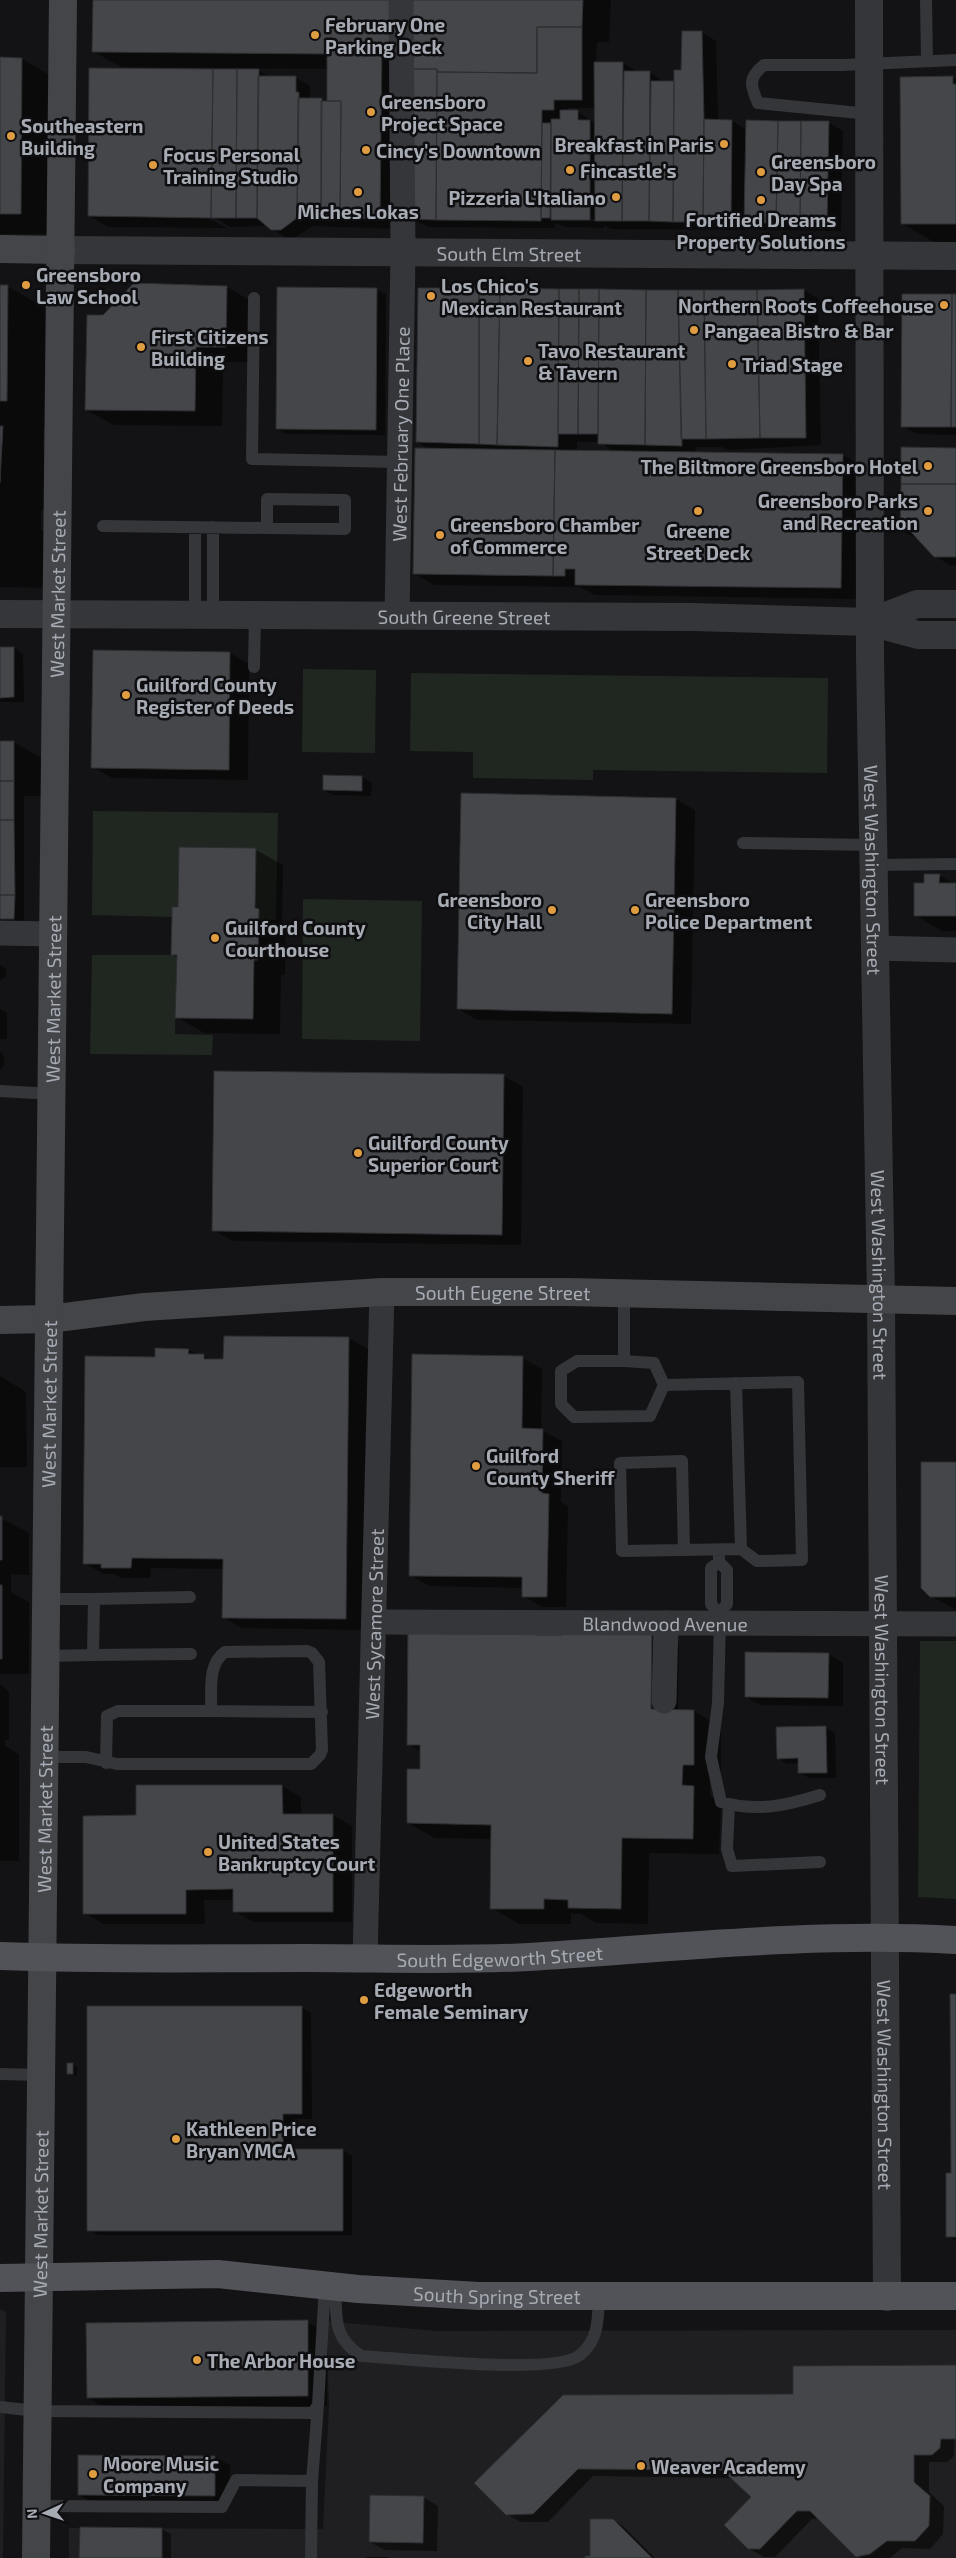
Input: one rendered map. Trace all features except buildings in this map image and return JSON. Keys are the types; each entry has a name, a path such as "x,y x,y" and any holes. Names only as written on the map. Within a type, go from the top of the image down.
{"main road":[{"name":"West Market Street","path":"36,2558 61,250 62,0"},
{"path":"0,249 61,250"},
{"name":"South Eugene Street","path":"0,1320 49,1319 144,1307 382,1292 624,1293 956,1301"},
{"name":"South Edgeworth Street","path":"0,1956 42,1958 366,1958 409,1960 527,1957 687,1944 886,1936 956,1940"},
{"name":"South Spring Street","path":"0,2278 218,2274 330,2286 479,2296 956,2296"}],"street":[{"name":"West February One Place","path":"397,616 403,252 400,0"},
{"name":"West Washington Street","path":"868,0 870,622 881,1299 887,2297"},
{"name":"South Elm Street","path":"61,250 956,256"},
{"name":"South Greene Street","path":"870,622 917,604 956,604"},
{"name":"South Greene Street","path":"0,614 693,617 870,622 918,635 956,635"},
{"path":"0,933 53,934"},
{"path":"874,948 956,950"},
{"name":"West Sycamore Street","path":"366,1958 382,1292"},
{"name":"Blandwood Avenue","path":"374,1622 666,1623 720,1618 956,1624"},
{"path":"664,1701 666,1623"}],"lane":[{"path":"926,0 927,60"},
{"path":"868,114 758,103 751,83 754,73 764,65 842,65 868,62 956,60"},
{"path":"254,298 252,459 399,462"},
{"path":"103,526 345,529 345,500 267,499 267,528"},
{"path":"195,527 204,615"},
{"path":"204,615 213,527"},
{"path":"254,615 254,666"},
{"path":"743,843 956,864"},
{"path":"0,1091 52,1094"},
{"path":"624,1293 624,1361"},
{"path":"577,1361 624,1361 654,1363 664,1385 650,1416 574,1417 561,1404 561,1370 577,1361"},
{"path":"664,1385 798,1382 802,1560 757,1561 741,1549"},
{"path":"736,1384 741,1549"},
{"path":"684,1550 682,1461 620,1463 622,1551 684,1550 719,1556 741,1549"},
{"path":"719,1556 711,1568 711,1604 720,1618 718,1703 711,1757 722,1802 746,1809 793,1804 820,1795"},
{"path":"46,1600 190,1598"},
{"path":"93,1655 94,1599"},
{"path":"44,1757 86,1757 111,1763 294,1766 311,1764 320,1755 322,1712 320,1662 312,1654 300,1651 230,1651 219,1656 212,1673 212,1711"},
{"path":"46,1656 191,1654"},
{"path":"111,1763 107,1716 118,1712 322,1712"},
{"path":"729,1804 728,1849 732,1866 820,1862"},
{"path":"0,2074 40,2075"},
{"path":"330,2286 338,2330 346,2346 361,2356 530,2365 569,2361 581,2355 596,2334 599,2296"},
{"path":"311,2558 312,2481 330,2286"},
{"path":"0,2407 37,2411 298,2414 313,2413 318,2405"},
{"path":"37,2506 222,2507 236,2480 312,2481"}],"shaded area":[{"path":"303,669 376,670 375,753 302,752"},
{"path":"411,673 828,678 827,773 593,770 593,780 473,778 473,752 410,751"},
{"path":"93,811 278,813 276,920 259,920 259,909 255,908 256,848 179,847 178,907 172,907 172,917 92,915"},
{"path":"303,899 422,901 420,1041 302,1039"},
{"path":"92,955 177,955 175,1034 213,1035 212,1055 90,1054"},
{"path":"920,1641 956,1641 956,1899 918,1897"},
{"path":"0,2309 6,2312 3,2558 0,2558"},
{"name":"Weaver Academy","path":"326,2321 436,2331 956,2330 956,2558 69,2558 69,2528 323,2529 329,2405"}],"place":[{"name":"February One Parking Deck","path":"315,35"},
{"name":"Greensboro Project Space","path":"371,112"},
{"name":"Southeastern Building","path":"11,136"},
{"name":"Breakfast in Paris","path":"724,144"},
{"name":"Cincy's Downtown","path":"366,150"},
{"name":"Focus Personal Training Studio","path":"153,165"},
{"name":"Fincastle's","path":"570,170"},
{"name":"Greensboro Day Spa","path":"761,172"},
{"name":"Miches Lokas","path":"358,192"},
{"name":"Pizzeria L'Italiano","path":"616,197"},
{"name":"Fortified Dreams Property Solutions","path":"761,200"},
{"name":"Greensboro Law School","path":"26,285"},
{"name":"Los Chico's Mexican Restaurant","path":"431,296"},
{"name":"Northern Roots Coffeehouse","path":"944,305"},
{"name":"Pangaea Bistro & Bar","path":"694,330"},
{"name":"First Citizens Building","path":"141,347"},
{"name":"Tavo Restaurant & Tavern","path":"528,361"},
{"name":"Triad Stage","path":"732,364"},
{"name":"The Biltmore Greensboro Hotel","path":"928,466"},
{"name":"Greene Street Deck","path":"698,511"},
{"name":"Greensboro Parks and Recreation","path":"928,511"},
{"name":"Greensboro Chamber of Commerce","path":"440,535"},
{"name":"Guilford County Register of Deeds","path":"126,695"},
{"name":"Greensboro City Hall","path":"552,910"},
{"name":"Greensboro Police Department","path":"635,910"},
{"name":"Guilford County Courthouse","path":"215,938"},
{"name":"Guilford County Superior Court","path":"358,1153"},
{"name":"Guilford County Sheriff","path":"476,1466"},
{"name":"United States Bankruptcy Court","path":"208,1852"},
{"name":"Edgeworth Female Seminary","path":"364,2000"},
{"name":"Kathleen Price Bryan YMCA","path":"176,2139"},
{"name":"The Arbor House","path":"197,2360"},
{"name":"Weaver Academy","path":"641,2466"},
{"name":"Moore Music Company","path":"93,2474"}]}
